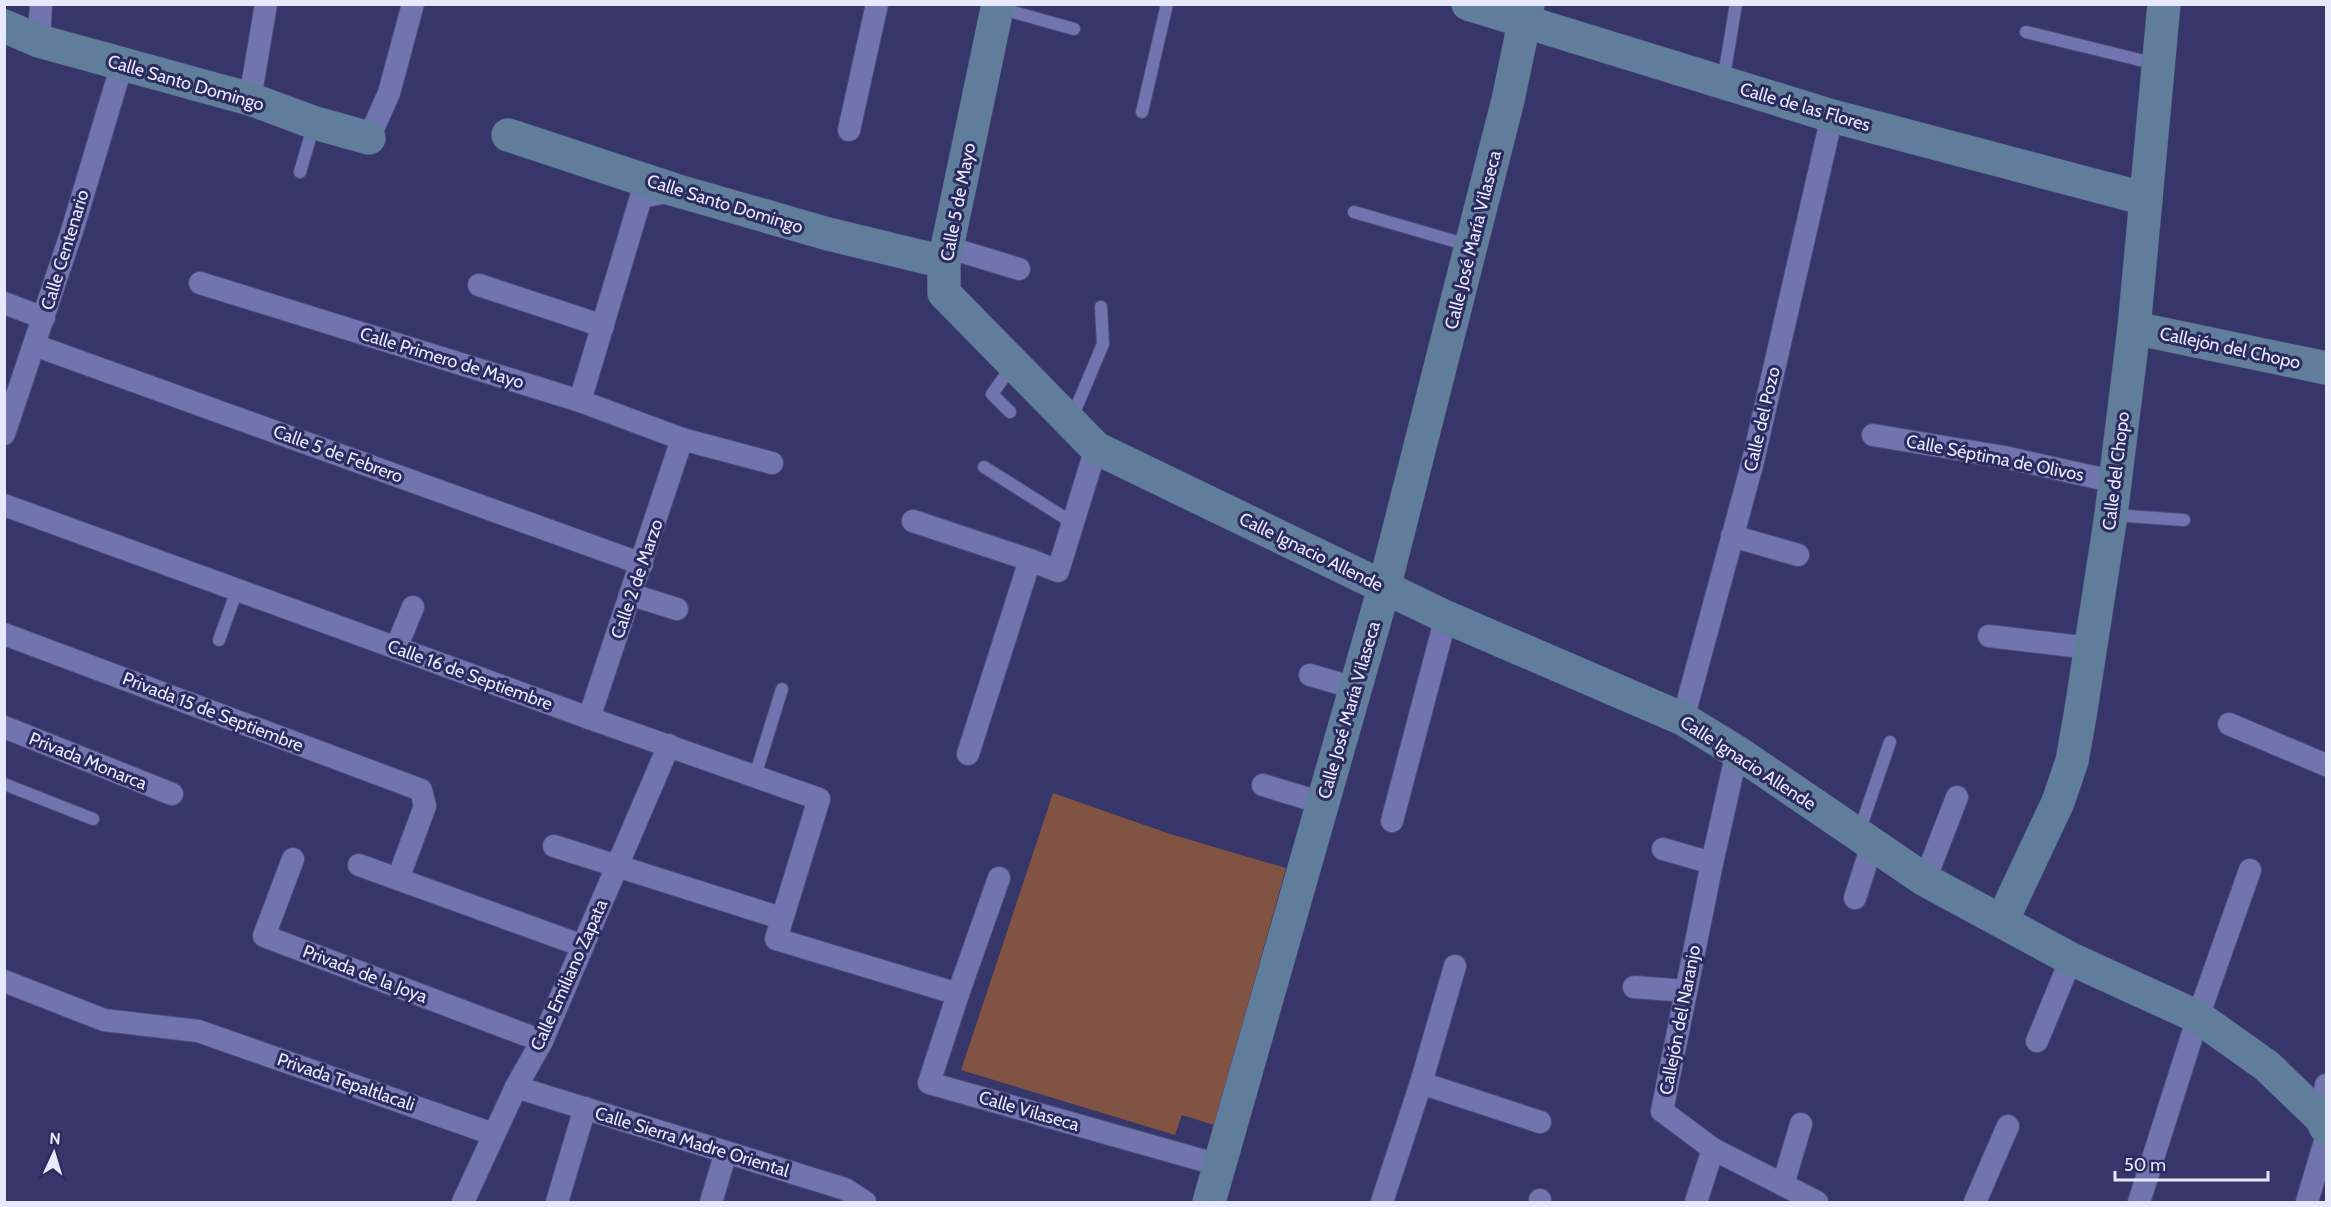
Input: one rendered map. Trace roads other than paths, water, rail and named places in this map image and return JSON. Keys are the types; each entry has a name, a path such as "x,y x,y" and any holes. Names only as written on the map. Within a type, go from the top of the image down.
{"street":[{"path":"39,41 41,4"},
{"path":"250,99 266,4"},
{"path":"369,138 389,93 413,4"},
{"path":"849,130 877,4"},
{"name":"Calle de las Flores","path":"1468,4 1526,13 1723,83 1832,116 2146,199"},
{"name":"Calle del Chopo","path":"2002,921 2058,802 2072,760 2116,482 2134,328 2164,4"},
{"name":"Calle 5 de Mayo","path":"998,6 946,255 944,293 1096,447"},
{"name":"Calle José María Vilaseca","path":"1209,1203 1384,588 1508,100 1526,13"},
{"name":"Calle Santo Domingo","path":"4,26 39,41 250,99 315,123 369,138"},
{"name":"Calle Centenario","path":"4,434 44,318 122,64"},
{"name":"Calle del Pozo","path":"1683,719 1753,461 1832,116"},
{"name":"Calle Santo Domingo","path":"508,135 675,190 828,234 946,255"},
{"path":"580,400 641,197 675,190"},
{"path":"946,255 1019,269"},
{"name":"Calle Primero de Mayo","path":"200,283 580,400 682,439 772,463"},
{"path":"479,285 603,326"},
{"path":"4,303 44,318"},
{"name":"Callejón del Chopo","path":"2134,328 2326,368"},
{"name":"Calle 5 de Febrero","path":"34,345 642,564"},
{"name":"Calle Séptima de Olivos","path":"1873,435 2004,457 2116,482"},
{"name":"Calle 2 de Marzo","path":"589,718 632,595 682,439"},
{"path":"914,521 1058,571 1096,447"},
{"name":"Calle Ignacio Allende","path":"1096,447 1446,617 1683,719 1737,752 1925,880 2071,959 2198,1017 2267,1066 2325,1128"},
{"name":"Calle 16 de Septiembre","path":"4,505 589,718 819,799 781,918"},
{"path":"1732,536 1798,555"},
{"path":"968,754 1030,560"},
{"path":"632,595 677,609"},
{"path":"396,648 412,607"},
{"path":"1392,821 1446,617"},
{"name":"Privada 15 de Septiembre","path":"4,634 421,790 425,806 398,879"},
{"path":"1989,636 2090,648"},
{"path":"1310,675 1355,688"},
{"path":"2229,724 2326,765"},
{"name":"Privada Monarca","path":"4,727 172,794"},
{"name":"Calle Emiliano Zapata","path":"464,1203 493,1134 542,1041 669,745"},
{"name":"Callejón del Naranjo","path":"1737,752 1662,1111 1713,1149 1817,1203"},
{"path":"1263,785 1323,803"},
{"path":"1925,880 1958,797"},
{"path":"1855,898 1865,841"},
{"path":"554,846 781,918 777,939 958,994"},
{"path":"1664,849 1712,863"},
{"name":"Privada de la Joya","path":"293,858 264,936 542,1041"},
{"path":"359,865 583,946"},
{"path":"2139,1203 2198,1017 2250,870"},
{"name":"Calle Vilaseca","path":"999,878 929,1083 1219,1165"},
{"path":"2037,1041 2071,959"},
{"path":"1382,1203 1421,1083 1455,966"},
{"name":"Privada Tepaltlacali","path":"4,981 104,1020 198,1031 493,1134"},
{"path":"1634,987 1686,991"},
{"path":"1421,1083 1540,1122"},
{"path":"2307,1203 2325,1128 2326,1085"},
{"name":"Calle Sierra Madre Oriental","path":"516,1087 844,1189 865,1203"},
{"path":"557,1203 585,1108"},
{"path":"1783,1185 1801,1124"},
{"path":"1975,1203 2008,1126"},
{"path":"1696,1203 1713,1149"},
{"path":"711,1203 726,1152"}],"lane":[{"path":"1142,112 1167,4"},
{"path":"1723,83 1736,4"},
{"path":"998,6 1074,29"},
{"path":"2026,32 2157,64"},
{"path":"300,172 315,123"},
{"path":"1354,212 1471,246"},
{"path":"1070,422 1103,344 1101,307"},
{"path":"1011,412 992,394 1014,364"},
{"path":"984,467 1073,523"},
{"path":"2111,515 2184,520"},
{"path":"219,640 237,590"},
{"path":"755,776 782,689"},
{"path":"1865,841 1890,742"},
{"path":"4,784 93,819"}]}
